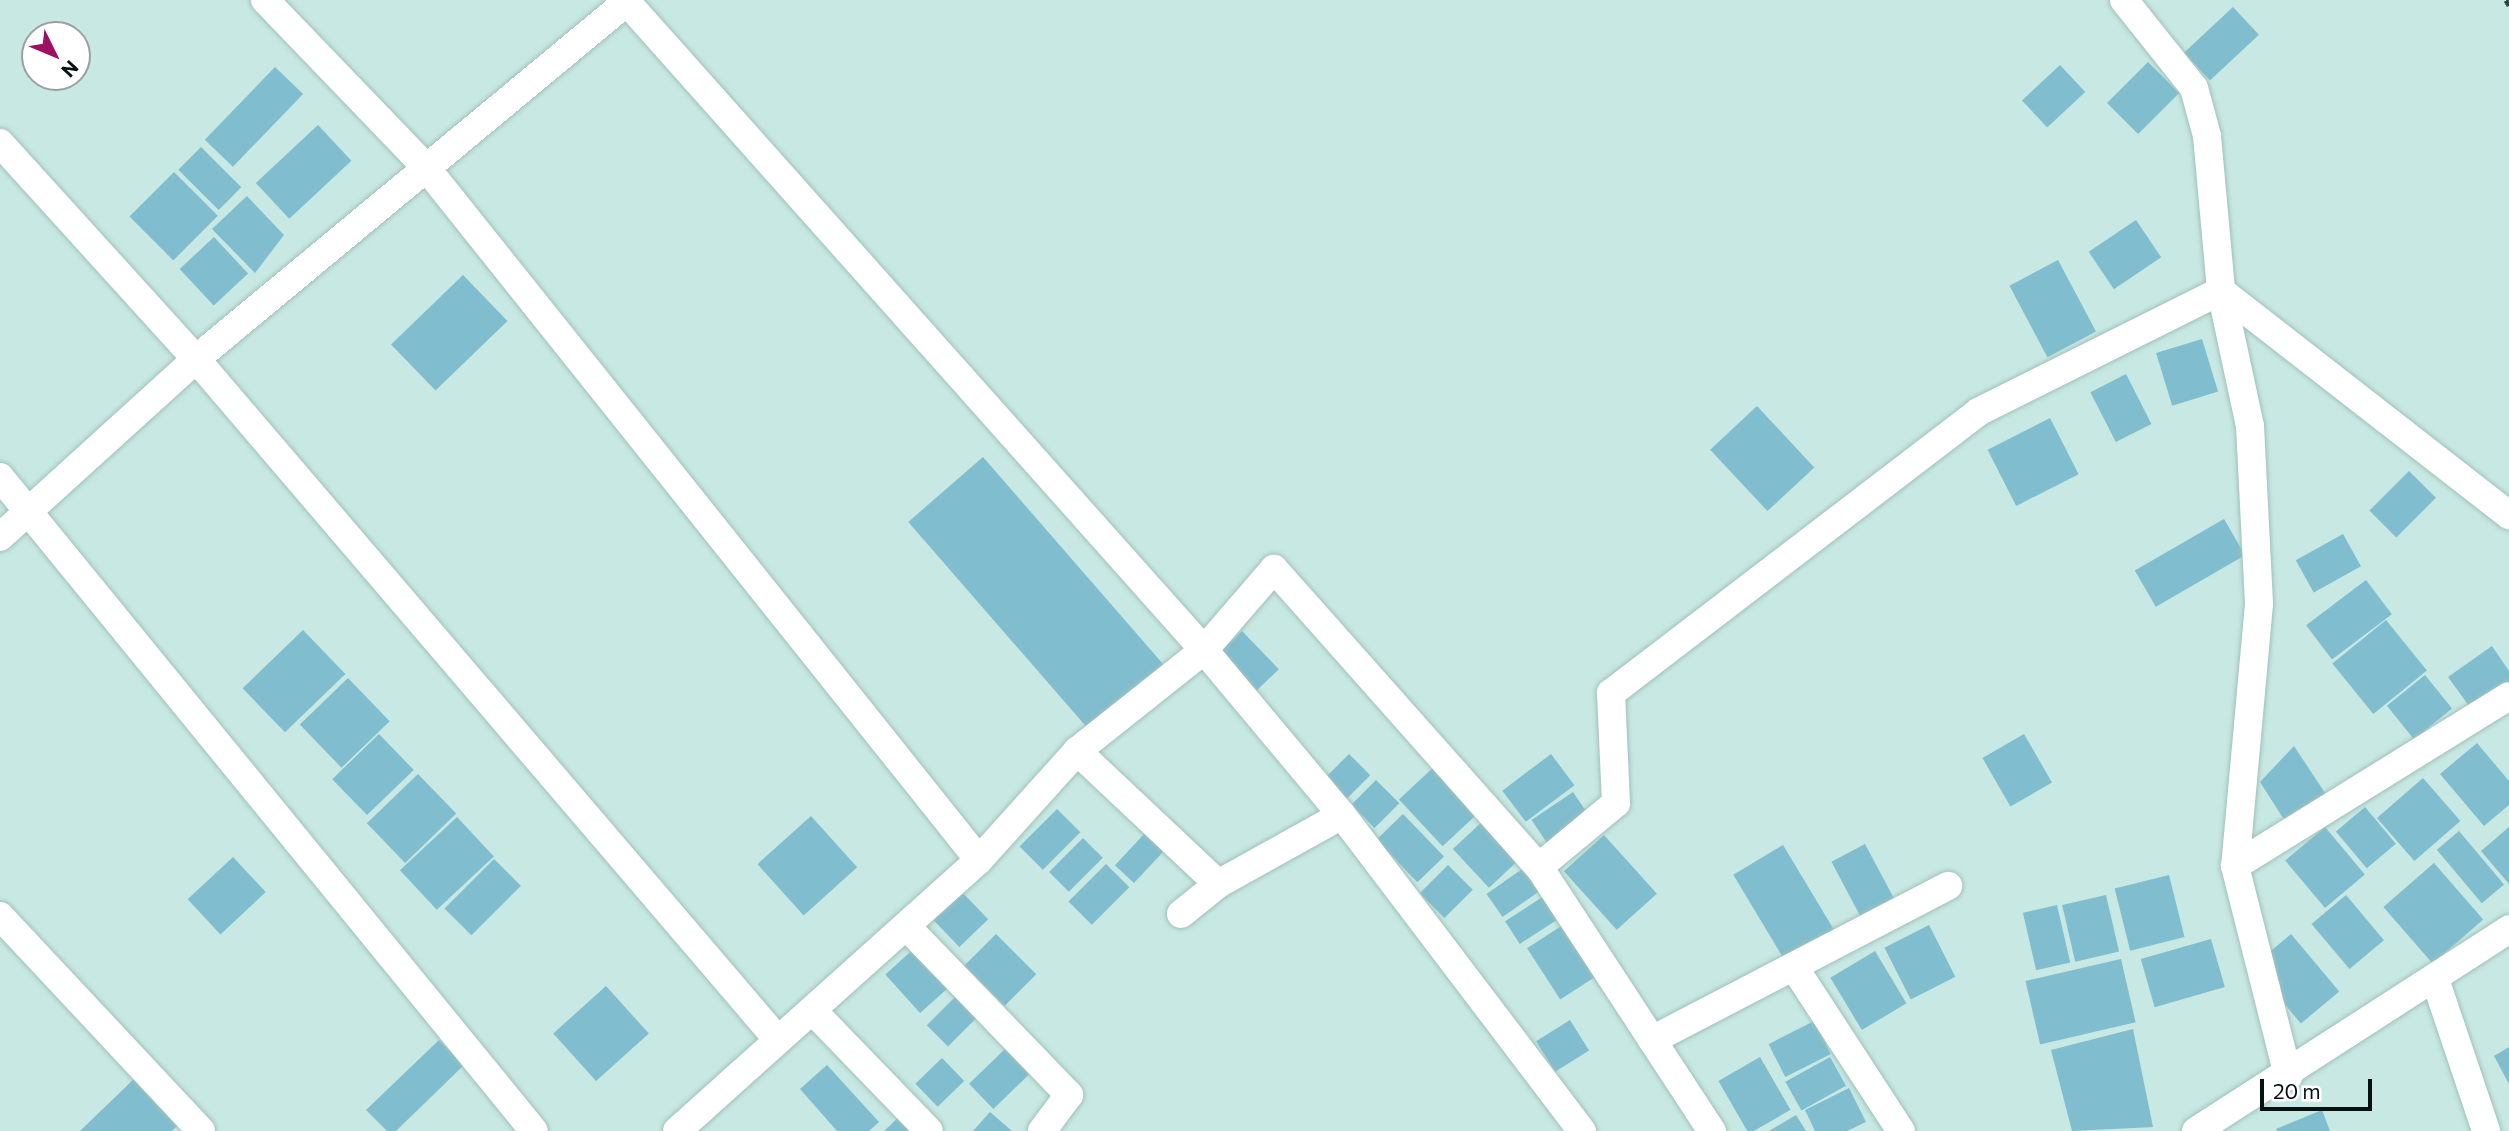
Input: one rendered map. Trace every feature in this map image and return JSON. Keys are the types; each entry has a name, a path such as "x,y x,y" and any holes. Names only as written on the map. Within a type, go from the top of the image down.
{"street":[{"path":"265,0 424,165 979,860"},
{"path":"2124,0 2194,88 2207,136 2221,291 2250,426 2259,604 2235,866 2288,1076"},
{"path":"0,537 196,359 424,165 627,1 1204,650 1342,815 1582,1131"},
{"path":"0,144 196,359 778,1040"},
{"path":"2221,291 2509,515"},
{"path":"1539,867 1616,803 1611,694 1978,412 2221,291"},
{"path":"0,477 30,509 534,1131"},
{"path":"677,1131 979,860 1077,751 1204,650 1274,569 1539,867 1712,1131"},
{"path":"2235,866 2509,696"},
{"path":"1077,751 1218,884"},
{"path":"1181,914 1218,884 1342,815"},
{"path":"1652,1041 1796,970 1948,886"},
{"path":"0,916 201,1131"},
{"path":"906,926 1069,1096 1042,1131"},
{"path":"2196,1131 2236,1121 2288,1076 2435,982 2509,929"},
{"path":"1796,970 1901,1131"},
{"path":"2435,982 2486,1131"},
{"path":"812,1010 929,1131"}],"building":[{"path":"2233,7 2259,35 2210,80 2184,53"},
{"path":"2148,62 2179,93 2138,134 2107,103"},
{"path":"2060,65 2085,92 2047,128 2022,100"},
{"path":"275,67 303,94 233,167 205,140"},
{"path":"318,125 351,161 289,219 256,183"},
{"path":"201,147 241,187 219,210 178,170"},
{"path":"174,172 218,216 173,260 129,217"},
{"path":"247,196 284,235 255,273 212,229"},
{"path":"2136,220 2161,257 2114,289 2089,252"},
{"path":"214,237 248,274 214,306 180,269"},
{"path":"2058,260 2096,332 2047,357 2009,286"},
{"path":"463,275 507,321 436,391 391,344"},
{"path":"2202,339 2218,392 2172,406 2156,353"},
{"path":"2126,374 2151,424 2116,442 2090,392"},
{"path":"1757,406 1814,467 1767,511 1710,450"},
{"path":"2050,418 2079,474 2016,506 1988,450"},
{"path":"983,457 1165,667 1091,732 908,522"},
{"path":"2409,471 2436,498 2396,537 2369,511"},
{"path":"2224,519 2245,555 2156,607 2135,571"},
{"path":"2343,534 2361,566 2314,593 2296,560"},
{"path":"2366,580 2392,614 2332,659 2306,625"},
{"path":"2386,620 2427,671 2373,714 2332,663"},
{"path":"303,630 345,674 285,732 243,688"},
{"path":"1242,631 1279,669 1252,695 1215,657"},
{"path":"2492,646 2509,671 2509,683 2472,710 2448,677"},
{"path":"2425,675 2452,708 2414,739 2387,706"},
{"path":"348,678 390,721 341,768 300,725"},
{"path":"379,734 414,770 367,815 332,779"},
{"path":"2024,734 2052,782 2010,806 1982,758"},
{"path":"2477,743 2509,781 2509,805 2484,826 2440,774"},
{"path":"2294,746 2331,802 2290,829 2260,782"},
{"path":"1349,754 1370,775 1346,799 1325,778"},
{"path":"1551,754 1574,785 1526,822 1502,791"},
{"path":"1437,764 1481,811 1443,846 1399,799"},
{"path":"418,774 456,814 405,863 367,823"},
{"path":"2423,778 2460,821 2414,861 2377,818"},
{"path":"1376,780 1399,803 1375,828 1351,805"},
{"path":"1573,792 1596,827 1555,855 1532,820"},
{"path":"2365,807 2396,844 2367,868 2336,831"},
{"path":"1057,809 1080,832 1043,870 1020,846"},
{"path":"1403,814 1444,856 1417,882 1376,840"},
{"path":"811,816 857,867 804,915 757,864"},
{"path":"457,817 494,856 437,910 400,870"},
{"path":"1485,819 1521,858 1489,888 1453,849"},
{"path":"2325,827 2365,874 2325,908 2285,860"},
{"path":"2509,827 2509,884 2481,851"},
{"path":"1147,831 1166,849 1134,883 1115,865"},
{"path":"2459,831 2504,885 2482,903 2437,850"},
{"path":"1604,835 1657,894 1617,930 1564,871"},
{"path":"1083,838 1103,858 1069,892 1049,872"},
{"path":"1865,844 1894,898 1860,916 1831,862"},
{"path":"1783,845 1838,936 1788,966 1733,875"},
{"path":"233,857 266,892 220,934 188,899"},
{"path":"494,859 521,886 471,935 445,908"},
{"path":"2434,863 2483,920 2433,964 2383,907"},
{"path":"1106,864 1129,887 1092,925 1069,901"},
{"path":"1448,865 1473,890 1444,918 1420,893"},
{"path":"1525,867 1541,890 1503,917 1486,894"},
{"path":"2169,875 2184,937 2130,951 2115,889"},
{"path":"959,889 988,919 959,947 930,917"},
{"path":"1547,894 1562,917 1520,944 1505,921"},
{"path":"2106,895 2119,952 2075,962 2062,905"},
{"path":"2346,895 2384,940 2349,969 2312,924"},
{"path":"2057,905 2070,962 2036,970 2023,913"},
{"path":"1569,921 1602,972 1560,999 1527,948"},
{"path":"1929,925 1955,977 1911,999 1884,948"},
{"path":"996,934 1036,974 1004,1006 964,966"},
{"path":"2291,934 2339,991 2301,1024 2253,966"},
{"path":"2211,939 2225,987 2155,1007 2141,959"},
{"path":"918,945 953,984 920,1013 885,974"},
{"path":"1875,951 1906,1003 1862,1030 1830,978"},
{"path":"2121,959 2136,1022 2040,1044 2026,981"},
{"path":"606,986 649,1034 596,1081 553,1034"},
{"path":"960,992 981,1013 948,1046 927,1025"},
{"path":"1570,1020 1589,1051 1555,1072 1536,1041"},
{"path":"1814,1021 1831,1054 1785,1077 1769,1044"},
{"path":"2133,1029 2153,1127 2072,1131 2051,1050"},
{"path":"439,1040 464,1065 396,1131 387,1131 366,1110"},
{"path":"2509,1047 2509,1084 2494,1056"},
{"path":"1005,1049 1029,1074 993,1109 969,1084"},
{"path":"1760,1057 1790,1110 1754,1131 1747,1131 1718,1081"},
{"path":"1830,1057 1846,1086 1801,1111 1785,1082"},
{"path":"942,1058 964,1081 938,1107 915,1084"},
{"path":"827,1065 879,1122 869,1131 837,1131 800,1089"},
{"path":"136,1077 180,1123 172,1131 80,1131"},
{"path":"1849,1088 1866,1122 1847,1131 1815,1131 1805,1110"},
{"path":"2322,1110 2330,1131 2276,1129"},
{"path":"990,1112 1012,1131 973,1131"},
{"path":"1796,1115 1806,1131 1769,1131"},
{"path":"899,1117 912,1131 884,1131"}],"railway":[{"path":"2506,0 2509,5"}]}
